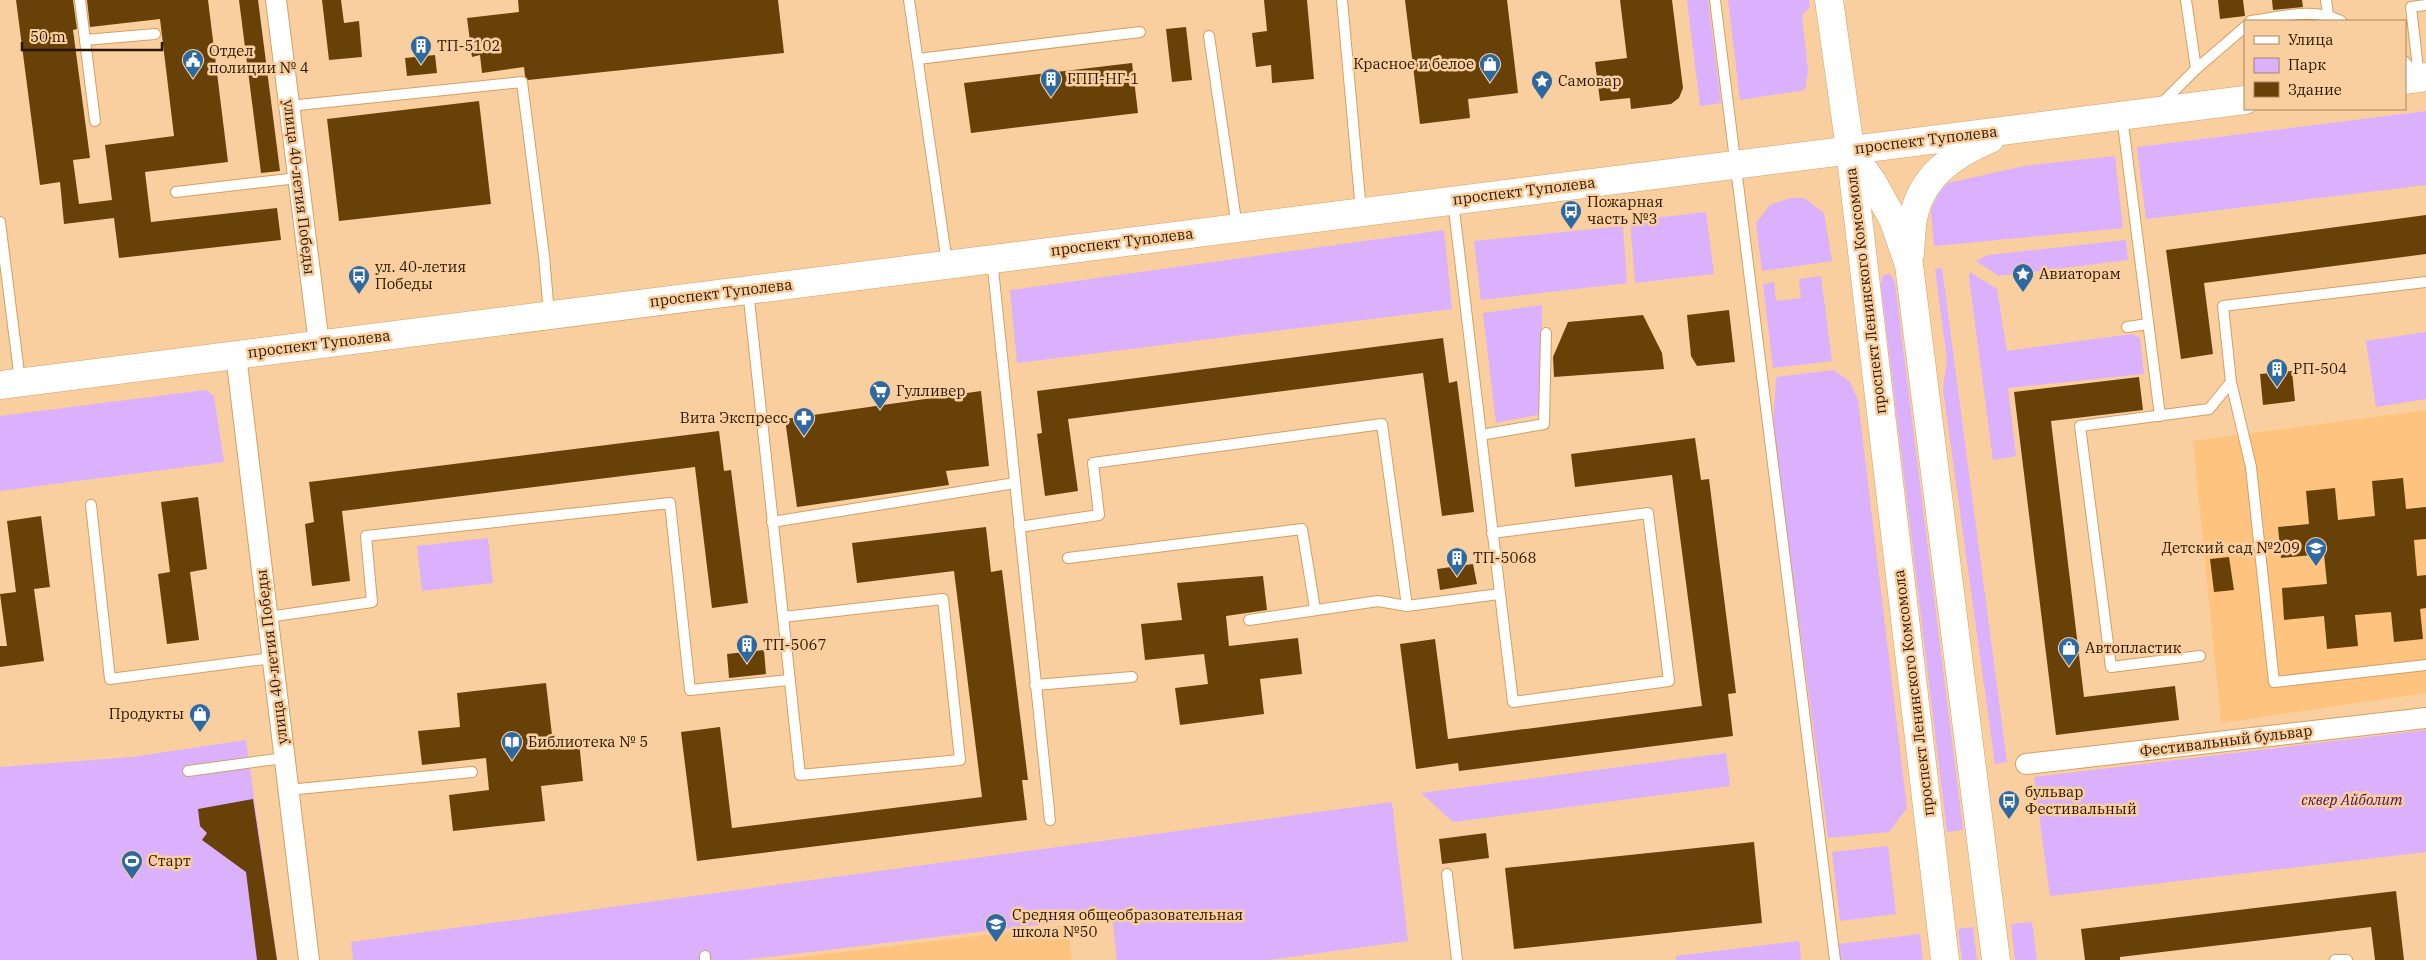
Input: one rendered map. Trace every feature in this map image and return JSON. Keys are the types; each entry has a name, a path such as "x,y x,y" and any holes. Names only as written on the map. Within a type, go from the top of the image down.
{"main road":[{"path":"1829,0 1850,149"},
{"name":"проспект Туполева","path":"10,383 2244,100"},
{"path":"1910,265 1913,218 1926,185 1943,165 1963,152 2012,130"},
{"name":"проспект Ленинского Комсомола","path":"1850,149 1873,183 1893,219 1910,265 1996,960"},
{"name":"проспект Ленинского Комсомола","path":"1850,149 1945,960"}],"street":[{"name":"улица 40-летия Победы","path":"276,0 319,344"},
{"name":"улица 40-летия Победы","path":"236,355 309,960"},
{"name":"Фестивальный бульвар","path":"2026,764 2426,718"}],"lane":[{"path":"80,0 95,121"},
{"path":"909,0 947,264"},
{"path":"1342,0 1362,212"},
{"path":"1715,0 1835,960"},
{"path":"2186,0 2196,69"},
{"path":"2326,0 2328,14"},
{"path":"2414,74 2411,7 2426,4"},
{"path":"2258,20 2298,14 2328,14 2339,20"},
{"path":"2154,111 2196,69 2244,28"},
{"path":"918,59 1140,32"},
{"path":"85,40 156,34"},
{"path":"1209,36 1237,227"},
{"path":"289,106 522,82 550,315"},
{"path":"2122,115 2160,416"},
{"path":"176,192 298,178"},
{"path":"1453,200 1492,533 1513,702 1669,681 1648,513 1492,533"},
{"path":"0,222 10,383"},
{"path":"992,258 1050,820"},
{"path":"2426,282 2223,306 2231,382 2251,466 2274,682 2426,665"},
{"path":"748,289 772,522 800,775 960,760 943,599 783,617"},
{"path":"2127,327 2148,324"},
{"path":"1481,435 1544,424 1546,333"},
{"path":"2200,656 2111,667 2080,426 2210,409 2231,382"},
{"path":"1019,527 1099,515 1093,463 1382,424 1407,606"},
{"path":"772,522 1015,483"},
{"path":"268,617 372,602 366,536 670,503 690,690 789,680"},
{"path":"91,505 110,679 272,658"},
{"path":"1068,558 1302,529 1315,609"},
{"path":"1249,620 1378,601 1407,606 1500,594"},
{"path":"1035,685 1132,677"},
{"path":"188,771 284,758"},
{"path":"288,790 472,772"},
{"path":"1447,874 1457,960"},
{"path":"2335,960 2347,960"}],"shaded area":[{"name":"Детский сад №209","path":"2426,410 2426,693 2221,723 2193,441"},
{"name":"Средняя общеобразовательная школа №50","path":"1067,925 1072,960 776,960"}],"green space":[{"path":"1687,0 1708,0 1721,103 1700,106"},
{"path":"1728,0 1809,0 1810,7 1802,15 1808,72 1805,90 1740,100"},
{"path":"2426,111 2426,185 2146,219 2137,147"},
{"path":"2115,156 2123,228 1934,246 1931,211 1938,193 1948,183 2024,166"},
{"path":"1790,198 1804,198 1824,213 1832,261 1762,271 1756,223 1770,205"},
{"path":"1706,212 1714,274 1635,283 1630,221"},
{"path":"1623,226 1627,283 1481,300 1474,241"},
{"path":"1444,230 1452,309 1017,363 1010,290"},
{"path":"2126,240 2128,260 1999,276 1976,261 1988,255"},
{"path":"1942,268 2007,762 1995,764 1943,389 1947,360 1935,269"},
{"path":"1970,272 1997,289 2007,351 2132,334 2140,338 2144,374 2008,388 2016,456 1993,460 1969,278"},
{"path":"1891,275 1895,283 1963,830 1947,832 1881,285 1883,276"},
{"path":"1821,276 1832,361 1773,368 1763,284 1774,282 1776,301 1801,298 1799,279"},
{"path":"1542,305 1541,414 1496,423 1483,313"},
{"path":"2426,332 2426,399 2376,407 2366,341"},
{"path":"1834,370 1850,382 1858,400 1907,808 1889,832 1828,838 1773,428 1776,377"},
{"path":"206,390 214,396 224,462 0,491 0,416"},
{"path":"488,538 493,583 422,591 417,546"},
{"name":"сквер Айболит","path":"2426,730 2426,852 2050,896 2034,777"},
{"name":"Старт","path":"246,740 277,960 0,960 0,767 132,757"},
{"path":"1726,753 1730,786 1453,822 1421,793"},
{"path":"1392,802 1408,941 1268,960 1117,960 1112,916 744,960 353,960 351,942"},
{"path":"1888,846 1896,914 1840,921 1832,852"},
{"path":"2032,922 2037,960 2015,960 2011,924"},
{"path":"1973,927 1977,960 1962,960 1958,929"},
{"path":"1920,934 1923,960 1841,960 1839,944"},
{"path":"1799,941 1801,960 1676,960 1676,956"}],"building":[{"path":"16,0 73,0 77,29 73,30 90,158 73,160 79,204 112,200 105,145 174,136 160,19 90,27 87,0 208,0 228,162 145,172 151,222 277,208 281,240 119,258 114,218 64,224 60,182 40,185"},
{"path":"239,0 258,0 280,171 261,173"},
{"path":"322,0 341,0 344,23 359,21 362,57 329,60"},
{"path":"518,0 778,0 784,53 528,80 525,76 524,67 482,73 480,55 472,57 467,18 519,12"},
{"path":"1264,0 1307,0 1314,79 1272,83 1271,65 1256,67 1252,33 1267,31"},
{"path":"1405,0 1507,0 1518,93 1468,99 1470,118 1420,124"},
{"path":"1620,0 1672,0 1683,88 1679,98 1671,104 1631,109 1630,98 1600,101 1595,62 1627,58"},
{"path":"2218,0 2243,0 2245,16 2220,19"},
{"path":"2272,0 2302,0 2303,7 2273,10"},
{"path":"1186,27 1192,80 1172,82 1166,29"},
{"name":"ТП-5102","path":"435,55 437,73 407,76 405,58"},
{"name":"ГПП-НГ-1","path":"1132,63 1138,113 971,133 964,83"},
{"path":"479,101 491,204 339,221 327,119"},
{"path":"2426,215 2426,254 2204,283 2213,354 2181,359 2166,250"},
{"path":"1729,310 1735,362 1697,366 1691,356 1687,315"},
{"path":"1643,315 1662,353 1664,369 1554,377 1553,357 1568,322"},
{"path":"1443,338 1449,383 1457,381 1474,512 1442,516 1423,373 1068,419 1078,491 1045,496 1037,434 1042,433 1037,391"},
{"name":"РП-504","path":"2292,371 2295,401 2263,405 2260,374"},
{"path":"2139,377 2143,410 2051,421 2084,697 2175,686 2179,720 2056,735 2014,392"},
{"path":"981,391 989,466 946,471 949,485 797,507 785,419"},
{"path":"719,431 724,471 731,470 748,603 712,608 695,467 342,511 350,581 312,586 305,524 314,522 309,482"},
{"path":"1695,438 1701,480 1709,479 1736,693 1728,694 1733,736 1459,771 1458,763 1416,769 1400,644 1435,639 1448,739 1702,706 1672,475 1575,487 1571,454"},
{"path":"2403,478 2406,509 2426,507 2426,539 2414,540 2417,576 2426,575 2426,608 2420,609 2423,639 2394,642 2391,612 2355,615 2358,646 2327,649 2324,616 2284,620 2282,588 2327,584 2324,554 2281,558 2278,527 2309,524 2306,491 2335,488 2338,520 2375,516 2372,481"},
{"path":"198,497 207,569 190,572 199,640 167,644 158,574 170,572 161,502"},
{"path":"41,516 50,587 34,589 44,661 0,667 0,646 7,646 0,594 16,592 7,521"},
{"path":"986,527 991,572 1002,570 1028,780 1022,780 1027,820 697,861 681,732 720,727 732,828 982,797 954,571 857,583 852,543"},
{"path":"2229,557 2234,590 2214,592 2210,559"},
{"name":"ТП-5068","path":"1473,564 1477,584 1440,590 1437,569"},
{"path":"1263,576 1267,610 1226,616 1229,646 1298,638 1302,674 1260,679 1264,714 1180,725 1175,688 1208,684 1204,654 1145,660 1141,624 1182,620 1177,583"},
{"name":"ТП-5067","path":"764,650 766,674 729,678 727,654"},
{"path":"546,683 553,744 579,741 583,781 541,786 545,821 453,831 449,795 489,790 486,758 422,765 418,731 460,727 457,693"},
{"path":"253,799 277,960 257,960 246,872 202,840 207,833 200,826 198,809"},
{"path":"1486,833 1489,858 1442,864 1439,839"},
{"path":"1754,842 1762,923 1514,949 1505,868"},
{"path":"2396,891 2404,960 2375,960 2371,927 2120,957 2120,960 2085,960 2081,929"}],"place":[{"name":"ТП-5102","path":"421,65"},
{"name":"Отдел полиции № 4","path":"193,79"},
{"name":"Красное и белое","path":"1490,83"},
{"name":"ГПП-НГ-1","path":"1051,98"},
{"name":"Самовар","path":"1542,100"},
{"name":"Пожарная часть №3","path":"1571,230"},
{"name":"Авиаторам","path":"2023,293"},
{"name":"ул. 40-летия Победы","path":"359,295"},
{"name":"РП-504","path":"2277,388"},
{"name":"Гулливер","path":"880,410"},
{"name":"Вита Экспресс","path":"804,437"},
{"name":"Детский сад №209","path":"2316,567"},
{"name":"ТП-5068","path":"1457,577"},
{"name":"ТП-5067","path":"747,664"},
{"name":"Автопластик","path":"2069,667"},
{"name":"Продукты","path":"200,733"},
{"name":"Библиотека № 5","path":"512,761"},
{"name":"бульвар Фестивальный","path":"2009,820"},
{"name":"Старт","path":"132,880"},
{"name":"Средняя общеобразовательная школа №50","path":"996,943"}]}
